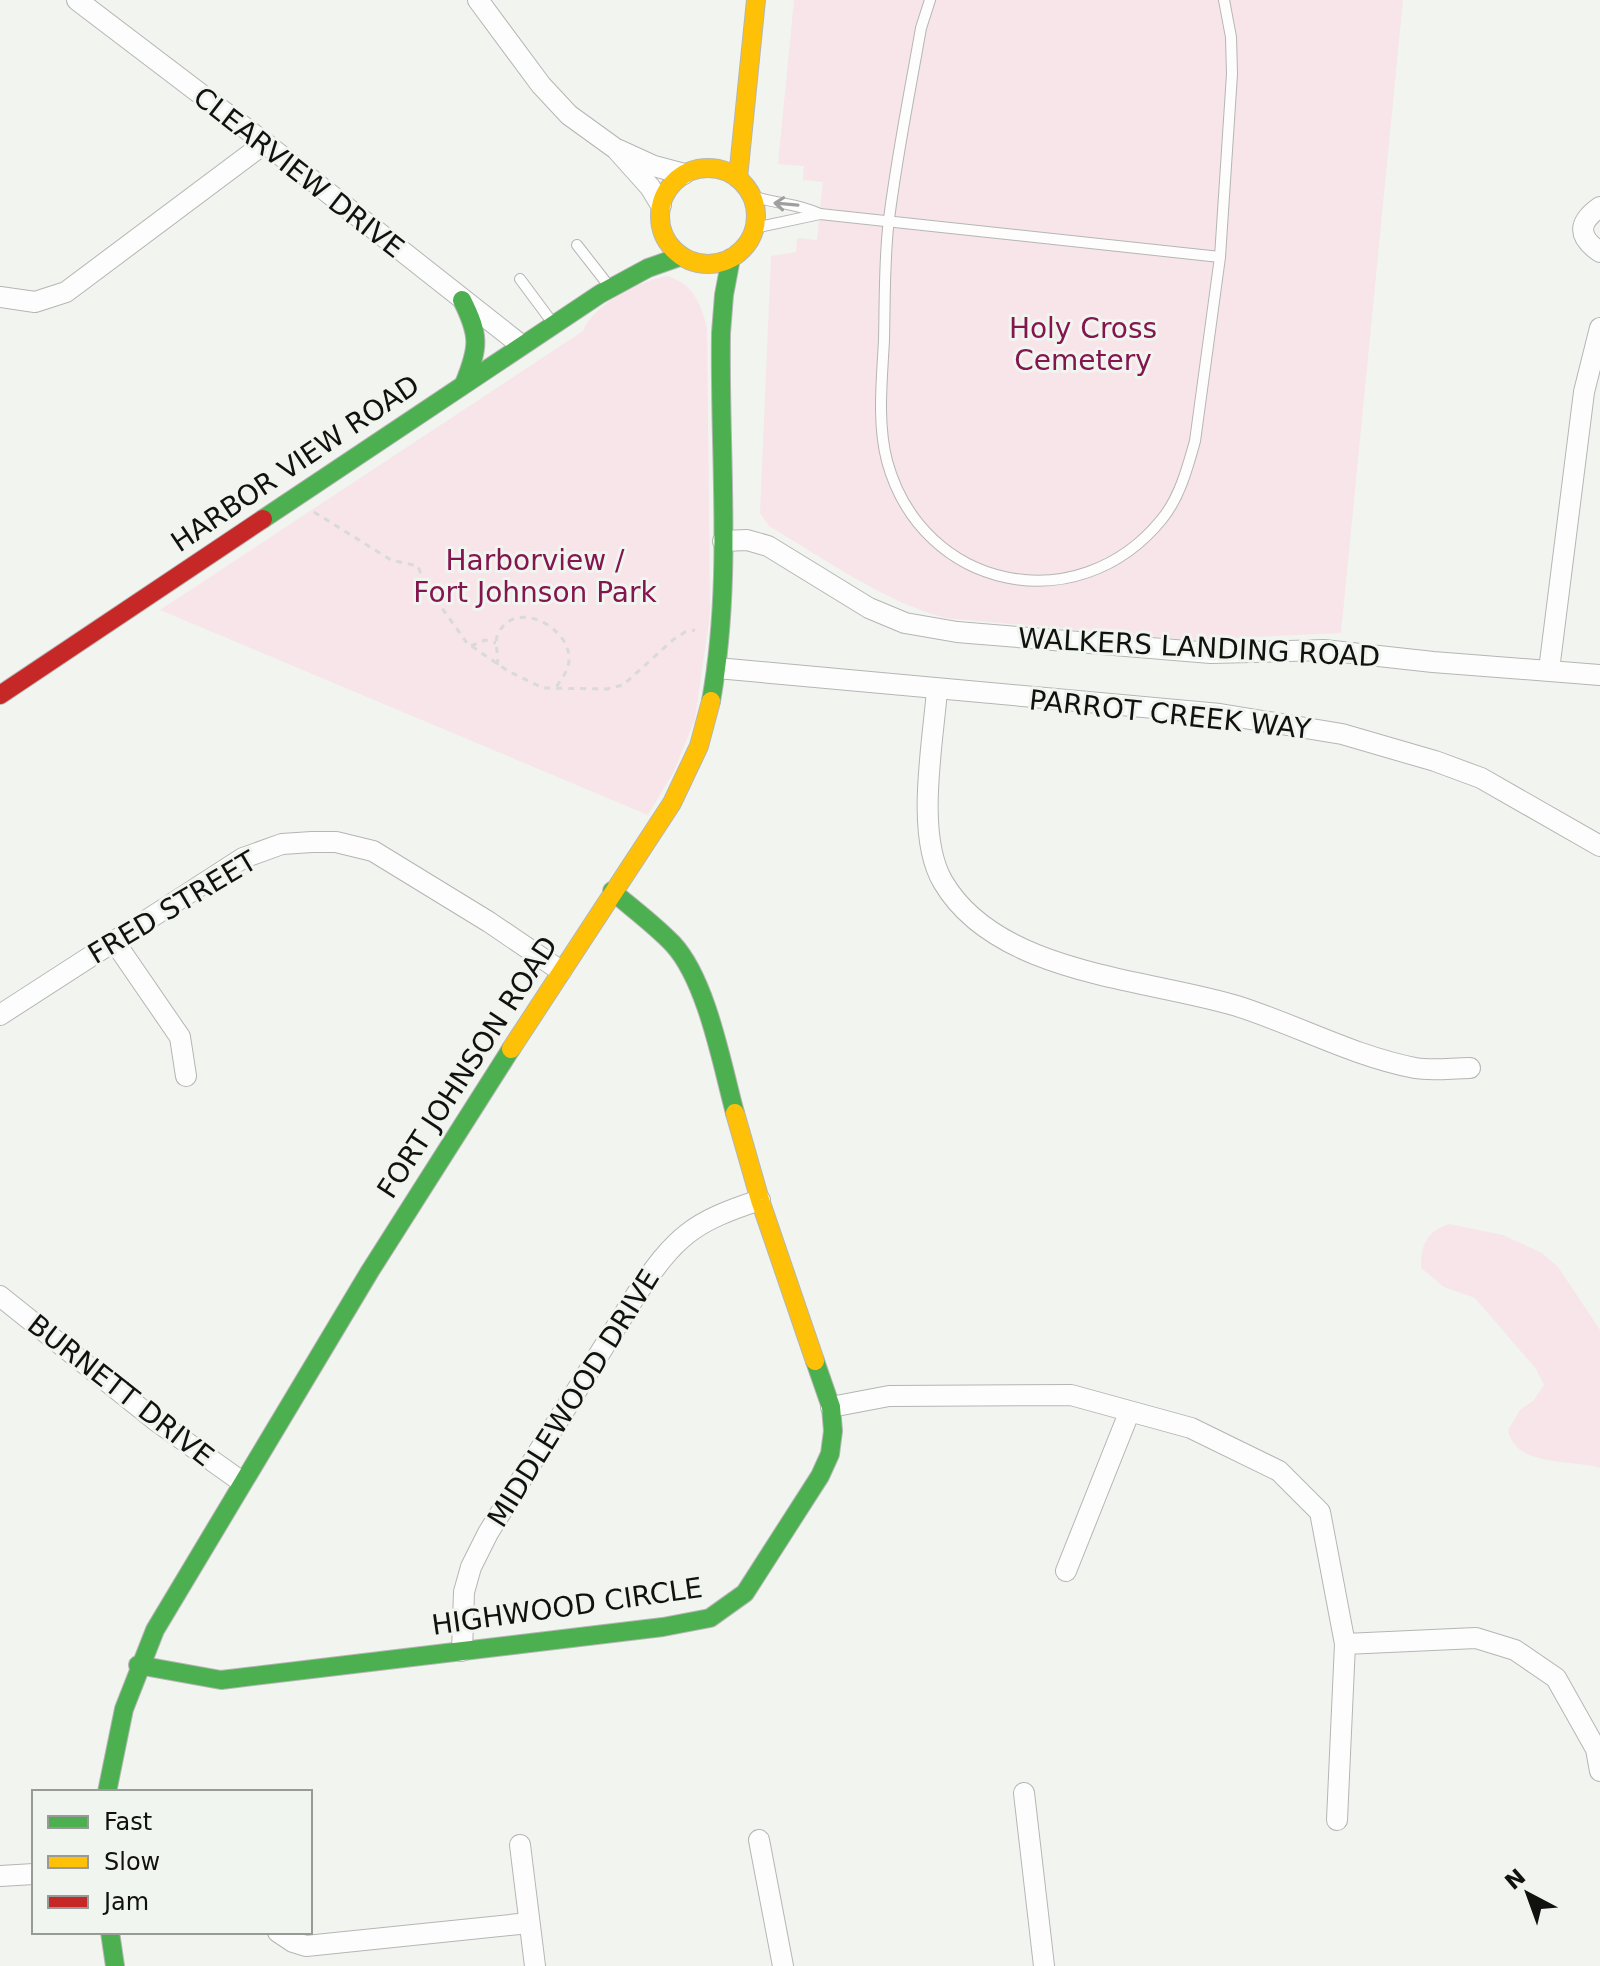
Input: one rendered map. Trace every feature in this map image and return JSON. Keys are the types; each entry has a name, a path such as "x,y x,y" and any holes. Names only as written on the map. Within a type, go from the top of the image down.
{"main road":[{"path":"738,178 756,0"},
{"path":"708,167 729,135 747,93"},
{"path":"708,167 724,170 738,178 752,196 756,217 749,240 731,258 705,264 687,259 671,247 664,235 660,213 673,182 684,174 708,167"},
{"name":"HARBOR VIEW ROAD","path":"616,284 649,250 660,213"},
{"name":"FORT JOHNSON ROAD","path":"107,1790 114,1736 127,1690 155,1630 447,1146 668,810 690,771 700,743 717,668 721,630 720,331 724,281 731,258"},
{"name":"HARBOR VIEW ROAD","path":"0,695 616,284 664,260 687,259"},
{"name":"FORT JOHNSON ROAD","path":"687,259 702,274 720,331"},
{"path":"462,300 478,331 478,349 464,384"},
{"name":"HIGHWOOD CIRCLE","path":"138,1665 221,1680 663,1627 710,1618 745,1593 820,1476 830,1454 833,1431 831,1407 760,1200 702,996 674,945 612,891"},
{"path":"110,1934 115,1966"}],"street":[{"name":"CLEARVIEW DRIVE","path":"77,0 265,143 521,345"},
{"path":"478,0 541,85 569,115 616,149 654,166 684,174"},
{"path":"0,297 35,302 66,292 265,143"},
{"path":"616,149 650,187 660,213"},
{"path":"1600,207 1588,217 1583,236 1600,252"},
{"path":"1549,670 1584,392 1600,328"},
{"name":"WALKERS LANDING ROAD","path":"723,541 747,540 768,546 869,608 905,623 957,632 1211,653 1324,650 1600,675"},
{"name":"PARROT CREEK WAY","path":"717,668 1220,714 1342,734 1481,778 1600,846"},
{"path":"937,690 927,827 940,878 957,904 971,917 1001,938 1064,966 1235,1005 1360,1053 1418,1069 1470,1068"},
{"name":"FRED STREET","path":"0,1015 243,858 282,844 336,842 373,851 489,922 561,971"},
{"path":"114,941 180,1037 186,1076"},
{"name":"MIDDLEWOOD DRIVE","path":"462,1651 464,1592 488,1533 657,1263 701,1222 760,1200"},
{"name":"BURNETT DRIVE","path":"0,1296 155,1420 242,1482"},
{"path":"831,1407 889,1396 1071,1395 1191,1428 1279,1471 1320,1512 1345,1644 1337,1820"},
{"path":"1066,1571 1129,1413"},
{"path":"1345,1644 1476,1638 1515,1650 1556,1678 1596,1749 1600,1771"},
{"path":"1024,1793 1044,1966"},
{"path":"759,1840 783,1966"},
{"path":"520,1845 535,1966"},
{"path":"0,1876 32,1874"},
{"path":"281,1934 306,1946 529,1923"}],"lane":[{"path":"930,0 921,28 888,222 881,432 895,485 909,512 928,534 950,553 984,570 1009,578 1036,581 1065,580 1089,574 1141,541 1164,517 1187,469 1195,441 1220,257 1232,74 1231,37 1224,0"},
{"path":"752,196 773,203 801,205 820,214 1220,257"},
{"path":"754,228 820,214"},
{"path":"577,245 616,284"},
{"path":"520,279 554,324"}],"path":[{"path":"298,495 315,513 391,560 418,566 424,583 471,646 497,665 543,688 607,689 623,685 685,632 721,630"},
{"path":"497,665 496,643 501,629 516,617 536,620 560,634 568,649 567,669 554,690"},
{"path":"471,646 485,640 496,643"}],"green space":[{"name":"Holy Cross Cemetery","path":"794,0 1403,0 1341,633 1192,640 945,618 876,590 769,526 760,513 771,256 796,252 797,238 817,240 823,182 803,180 804,166 778,164"},
{"name":"Harborview / Fort Johnson Park","path":"667,276 676,279 694,295 707,327 710,614 695,719 674,771 648,815 160,610 583,331 597,312 619,295"},
{"path":"1449,1224 1503,1235 1542,1253 1558,1267 1600,1330 1600,1468 1546,1460 1521,1451 1513,1442 1508,1430 1520,1410 1534,1400 1544,1385 1536,1369 1475,1298 1444,1287 1421,1268 1426,1240"}],"traffic: fast":[{"path":"263,519 600,294 648,268 682,256"},
{"path":"711,701 722,609 721,333 731,258"},
{"path":"462,300 472,323 475,342 473,360 464,384"},
{"path":"612,891 666,937 685,960 712,1024 735,1113"},
{"path":"107,1790 124,1709 155,1630 370,1271 511,1049"},
{"path":"138,1665 221,1680 663,1627 710,1618 745,1593 820,1476 830,1454 833,1431 831,1407 815,1361"},
{"path":"110,1934 115,1966"}],"traffic: slow":[{"path":"738,178 756,0"},
{"path":"708,168 726,172 742,182 752,198 756,216 752,234 742,250 726,260 708,264 690,260 674,250 664,234 660,216 664,198 674,182 690,172 708,168"},
{"path":"511,1049 672,803 699,746 711,701"},
{"path":"735,1113 760,1200 815,1361"}],"traffic: jam":[{"path":"0,695 263,519"}]}
